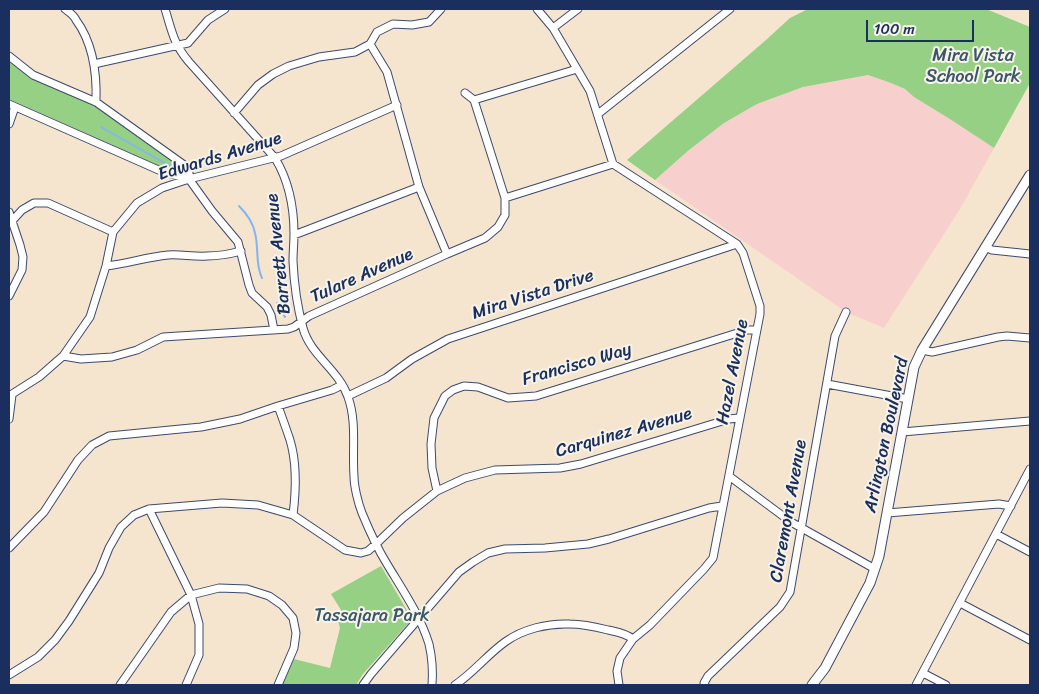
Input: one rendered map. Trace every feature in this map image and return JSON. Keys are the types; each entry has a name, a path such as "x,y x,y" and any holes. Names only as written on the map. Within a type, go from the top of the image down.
{"main road":[{"name":"Arlington Boulevard","path":"812,685 825,668 870,583 875,569 914,367 922,350 1030,175"}],"street":[{"path":"65,9 76,18 87,39 94,64 96,102"},
{"name":"Barrett Avenue","path":"165,9 172,33 184,56 275,158 280,168 290,194 292,208 294,281 301,322 311,345 336,375 348,396 353,418 354,478 361,511 376,544 419,618 429,644 433,671 432,685"},
{"path":"94,64 188,43 208,20 225,9"},
{"path":"234,113 258,85 273,74 289,66 318,57 355,52 370,44 377,32 393,24 412,25 430,22 441,9"},
{"path":"537,9 553,28 590,91 613,164 737,244"},
{"path":"553,28 578,9"},
{"path":"598,114 730,9"},
{"path":"370,44 387,72 419,186 447,254"},
{"path":"9,56 32,75 96,102 187,167 189,179 238,242 248,285 252,294 266,307 271,315 274,330"},
{"path":"474,100 578,69"},
{"path":"465,93 474,100 506,198 613,164"},
{"path":"9,124 12,105 163,172 189,179"},
{"name":"Edwards Avenue","path":"11,395 39,377 63,356 90,317 106,266 113,232 138,203 162,188 189,179 275,158 397,105"},
{"path":"294,235 419,186"},
{"name":"Tulare Avenue","path":"63,356 81,359 112,356 137,350 163,337 288,329 294,327 309,316 485,238 498,228 505,215 506,198"},
{"path":"12,221 22,210 34,203 48,203 113,232"},
{"path":"9,212 22,257 22,270 9,296"},
{"name":"Hazel Avenue","path":"619,685 618,671 620,658 633,639 650,625 704,570 713,558 760,314 760,306 743,253 737,244"},
{"name":"Mira Vista Drive","path":"348,396 386,378 448,339 737,244"},
{"path":"985,247 992,250 1030,254"},
{"path":"106,266 170,255 225,256 241,251"},
{"name":"Claremont Avenue","path":"705,685 704,683 708,676 780,607 790,592 835,336 846,312"},
{"name":"Francisco Way","path":"437,491 432,468 431,444 434,418 445,396 453,390 464,386 478,387 508,398 536,396 747,330 756,330"},
{"path":"922,350 932,352 1007,336 1030,338"},
{"path":"827,384 908,399"},
{"path":"9,548 44,512 78,460 92,445 109,436 201,427 240,419 332,390 342,385"},
{"path":"9,419 11,395"},
{"path":"278,406 290,441 294,460 295,503 293,515"},
{"name":"Carquinez Avenue","path":"9,675 38,657 55,640 99,573 109,548 121,527 134,515 149,509 222,503 258,505 293,515 345,550 362,553 368,551 403,518 437,491 465,478 495,470 560,468 581,464 729,419 739,418"},
{"path":"902,432 1030,421"},
{"path":"916,685 1030,469"},
{"path":"729,476 791,522 875,569"},
{"path":"887,512 999,504 1011,506"},
{"path":"363,685 459,572 488,554 505,549 588,544 709,508 722,506"},
{"path":"149,509 191,595 198,624 198,655 186,685"},
{"path":"996,534 1030,552"},
{"path":"120,685 171,612 191,595 219,588 247,589 269,596 282,605 293,618 296,633 294,648 278,685"},
{"path":"960,603 1030,640"},
{"path":"455,685 464,679 492,652 519,633 550,625 570,624 591,626 626,634 633,639"},
{"path":"923,673 946,685"}],"shaded area":[{"path":"868,75 905,89 914,97 994,148 960,209 884,328 846,312 655,180 724,123 757,104 803,87"}],"green space":[{"name":"Mira Vista School Park","path":"808,9 986,9 1030,27 1030,83 994,148 914,97 905,89 868,75 803,87 757,104 724,123 655,180 627,160 790,18"},
{"path":"9,61 32,78 95,106 179,167 180,172 164,168 9,99"},
{"name":"Tassajara Park","path":"381,566 412,619 363,674 356,685 282,685 294,659 330,668 340,628 338,621 341,610 331,594"}],"waterway":[{"path":"101,127 170,166"},
{"path":"239,206 253,225 262,278"},
{"path":"277,303 285,317"}]}
